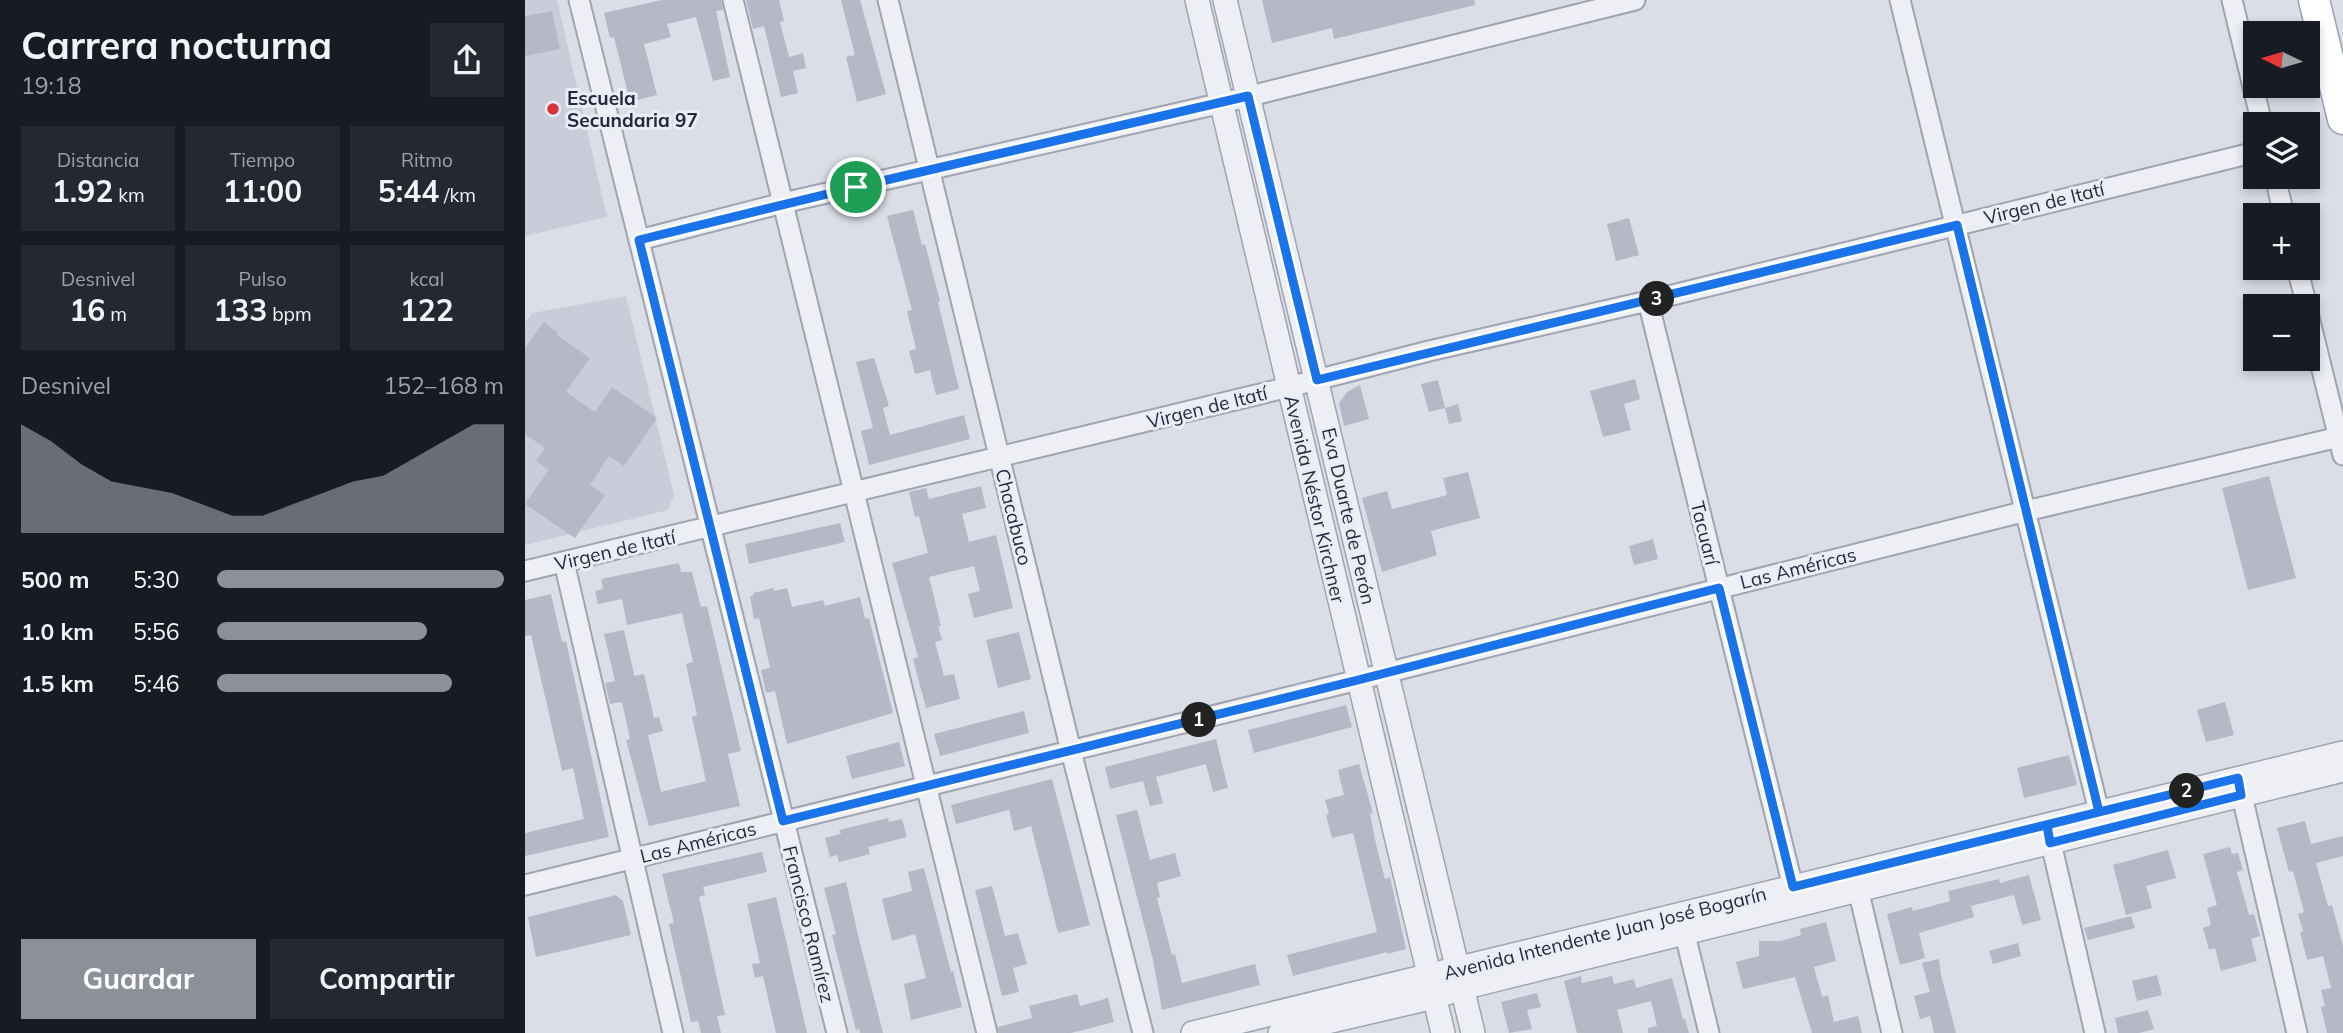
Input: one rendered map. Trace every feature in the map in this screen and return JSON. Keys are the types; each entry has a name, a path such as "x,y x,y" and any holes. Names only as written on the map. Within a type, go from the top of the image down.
{"main road":[{"path":"2314,0 2343,119"}],"street":[{"name":"Francisco Ramírez","path":"579,0 837,1033"},
{"path":"733,0 987,1033"},
{"name":"Chacabuco","path":"888,0 1071,751 1143,1033"},
{"name":"Avenida Néstor Kirchner","path":"1197,0 1431,986"},
{"name":"Eva Duarte de Perón","path":"1225,0 1473,1033"},
{"path":"639,240 783,203 1222,103 1635,0"},
{"path":"1901,0 2099,812"},
{"path":"2232,0 2259,112"},
{"name":"Virgen de Itatí","path":"525,571 2243,155"},
{"name":"Tacuarí","path":"1648,301 1793,887"},
{"path":"2320,361 2341,446"},
{"name":"Las Américas","path":"525,884 1387,673 2026,511 2341,446"},
{"path":"564,562 673,1033"},
{"name":"Avenida Intendente Juan José Bogarín","path":"1193,1033 1273,1027 1460,978 2239,787 2343,753"},
{"name":"Avenida Intendente Juan José Bogarín","path":"2048,834 2099,812 2343,770"},
{"path":"2239,787 2297,1033"},
{"path":"2048,834 2095,1033"},
{"path":"1856,881 1892,1033"},
{"name":"Avenida Intendente Juan José Bogarín","path":"1682,924 1793,887 1856,881"},
{"path":"1682,924 1709,1033"},
{"path":"1431,986 1443,1033"}],"shaded area":[{"name":"Escuela Secundaria 97","path":"525,0 557,0 607,217 525,236"},
{"path":"626,296 674,495 668,510 525,545 525,322 533,313"}],"building":[{"path":"662,0 721,0 723,10 716,11 730,77 713,81 696,17 667,24 671,37 644,44 657,95 630,102 614,37 610,38 604,13"},
{"path":"746,0 779,0 784,21 780,22 789,57 803,53 806,68 793,71 798,93 781,97 764,26 753,29"},
{"path":"841,0 860,0 886,94 857,102 846,57 855,55"},
{"path":"1262,0 1474,0 1475,5 1334,39 1332,28 1272,43"},
{"path":"552,11 560,49 525,56 525,16"},
{"path":"913,210 940,301 938,302 959,389 936,395 930,370 915,374 909,351 916,349 907,311 912,310 887,216"},
{"path":"1629,218 1639,255 1616,261 1607,224"},
{"path":"544,322 558,333 557,335 590,358 566,392 595,412 612,387 657,418 624,466 609,456 590,485 605,495 575,538 525,504 549,470 536,461 545,448 525,434 525,348"},
{"path":"874,358 889,406 883,408 890,435 964,415 970,439 869,465 861,431 873,428 856,362"},
{"path":"1635,379 1640,399 1624,404 1631,430 1603,437 1590,391"},
{"path":"1438,380 1445,408 1429,412 1421,384"},
{"path":"1360,385 1369,419 1344,426 1339,403 1347,392"},
{"path":"1458,404 1462,421 1449,424 1445,408"},
{"path":"1468,472 1480,518 1431,531 1437,555 1382,572 1362,498 1387,491 1392,509 1447,495 1443,478"},
{"path":"2269,476 2296,578 2248,590 2222,488"},
{"path":"981,486 986,508 962,514 969,542 996,535 1013,608 974,618 968,594 980,591 974,566 929,577 941,626 938,626 942,640 935,642 944,676 954,674 960,699 926,708 913,659 918,657 892,563 928,553 919,516 915,517 909,492 926,488 929,499"},
{"path":"840,523 845,542 749,564 745,544"},
{"path":"1653,539 1658,559 1634,565 1629,546"},
{"path":"679,563 681,572 692,572 701,607 707,606 741,751 728,754 740,806 649,826 626,740 630,739 622,702 610,704 605,683 615,681 604,634 624,630 634,674 644,674 654,718 659,717 663,731 648,735 661,792 706,781 692,717 697,715 686,664 693,662 682,613 627,625 622,599 598,604 595,591 603,589 601,579"},
{"path":"774,588 774,591 787,588 792,607 823,600 825,606 860,597 865,619 869,618 893,713 787,744 775,691 766,693 761,670 770,668 759,618 754,619 750,596"},
{"path":"551,594 562,642 566,641 609,837 525,856 525,833 584,819 573,768 562,771 531,635 525,636 525,600"},
{"path":"1019,632 1031,679 998,688 986,640"},
{"path":"2225,702 2234,735 2206,742 2197,710"},
{"path":"1346,705 1352,727 1254,753 1248,730"},
{"path":"1024,711 1029,733 940,756 934,734"},
{"path":"1216,739 1228,788 1213,792 1206,764 1156,777 1163,803 1150,806 1143,781 1110,789 1105,767"},
{"path":"899,742 905,766 852,779 846,756"},
{"path":"2069,755 2077,785 2024,798 2017,768"},
{"path":"1359,764 1373,813 1370,814 1376,844 1385,879 1390,877 1406,949 1293,976 1287,955 1377,932 1353,833 1332,838 1326,815 1329,814 1325,800 1344,795 1338,770"},
{"path":"1052,779 1090,925 1058,933 1031,826 1014,831 1009,810 956,824 951,805"},
{"path":"1137,810 1150,860 1175,853 1181,876 1157,883 1160,897 1157,898 1182,983 1255,964 1260,985 1162,1010 1153,960 1116,815"},
{"path":"888,818 889,822 902,819 907,837 868,847 870,854 839,862 837,855 830,857 825,838 841,834 839,830"},
{"path":"2305,821 2311,844 2343,836 2343,856 2316,863 2328,906 2332,905 2343,946 2343,1033 2327,1033 2321,1007 2325,1006 2321,990 2331,988 2323,956 2307,960 2298,914 2304,912 2277,828"},
{"path":"2230,847 2232,854 2238,853 2243,870 2237,872 2249,915 2254,914 2260,936 2251,939 2257,961 2221,971 2215,948 2209,950 2203,928 2211,925 2207,908 2217,905 2203,854"},
{"path":"2168,850 2176,878 2146,886 2152,908 2126,915 2113,865"},
{"path":"762,852 767,872 703,887 705,895 699,897 725,1015 717,1016 721,1033 701,1033 698,1021 691,1022 669,924 674,923 662,874"},
{"path":"924,868 962,1007 911,1020 904,984 926,978 915,934 892,941 882,899 912,891 908,872"},
{"path":"2029,875 2041,920 2022,925 2014,895 1971,906 1974,917 1919,933 1925,958 1900,965 1887,914 1912,907 1913,911 1950,901 1948,891 1999,879 2000,883"},
{"path":"846,882 883,1033 860,1033 859,1029 856,1030 832,935 836,934 824,888"},
{"path":"992,886 1005,936 1018,933 1027,964 1013,968 1019,992 1002,996 975,890"},
{"path":"616,895 623,901 631,935 536,957 528,917"},
{"path":"776,897 807,1033 776,1033 763,976 755,978 752,964 760,963 747,904"},
{"path":"2131,916 2135,928 2088,940 2084,928"},
{"path":"1826,922 1836,961 1814,967 1822,997 1828,995 1834,1022 1858,1016 1862,1033 1812,1033 1795,977 1743,989 1736,962 1759,956 1759,941 1781,941 1801,935 1800,929"},
{"path":"2018,943 2021,956 1993,964 1989,951"},
{"path":"1939,959 1956,1033 1934,1033 1930,1016 1920,1019 1914,996 1930,992 1922,963"},
{"path":"2157,975 2162,995 2137,1001 2132,981"},
{"path":"1581,976 1582,983 1612,976 1614,984 1634,979 1636,988 1672,978 1689,1033 1648,1033 1648,1028 1657,1026 1651,1001 1617,1010 1623,1033 1577,1033 1564,981"},
{"path":"1537,993 1541,1007 1527,1010 1532,1029 1509,1033 1501,1002"},
{"path":"1077,994 1080,1006 1108,998 1114,1022 1071,1033 999,1033 998,1027 1032,1018 1029,1006"},
{"path":"2148,1010 2154,1029 2139,1033 2118,1033 2115,1018"}],"place":[{"name":"Escuela Secundaria 97","path":"553,109"}],"route":[{"path":"856,187 639,240 783,821 1719,588 1793,887 1854,872 2099,812 2238,778 2241,795 2050,843 2047,825 2099,812 1957,225 1317,380 1248,96 856,187"}]}
